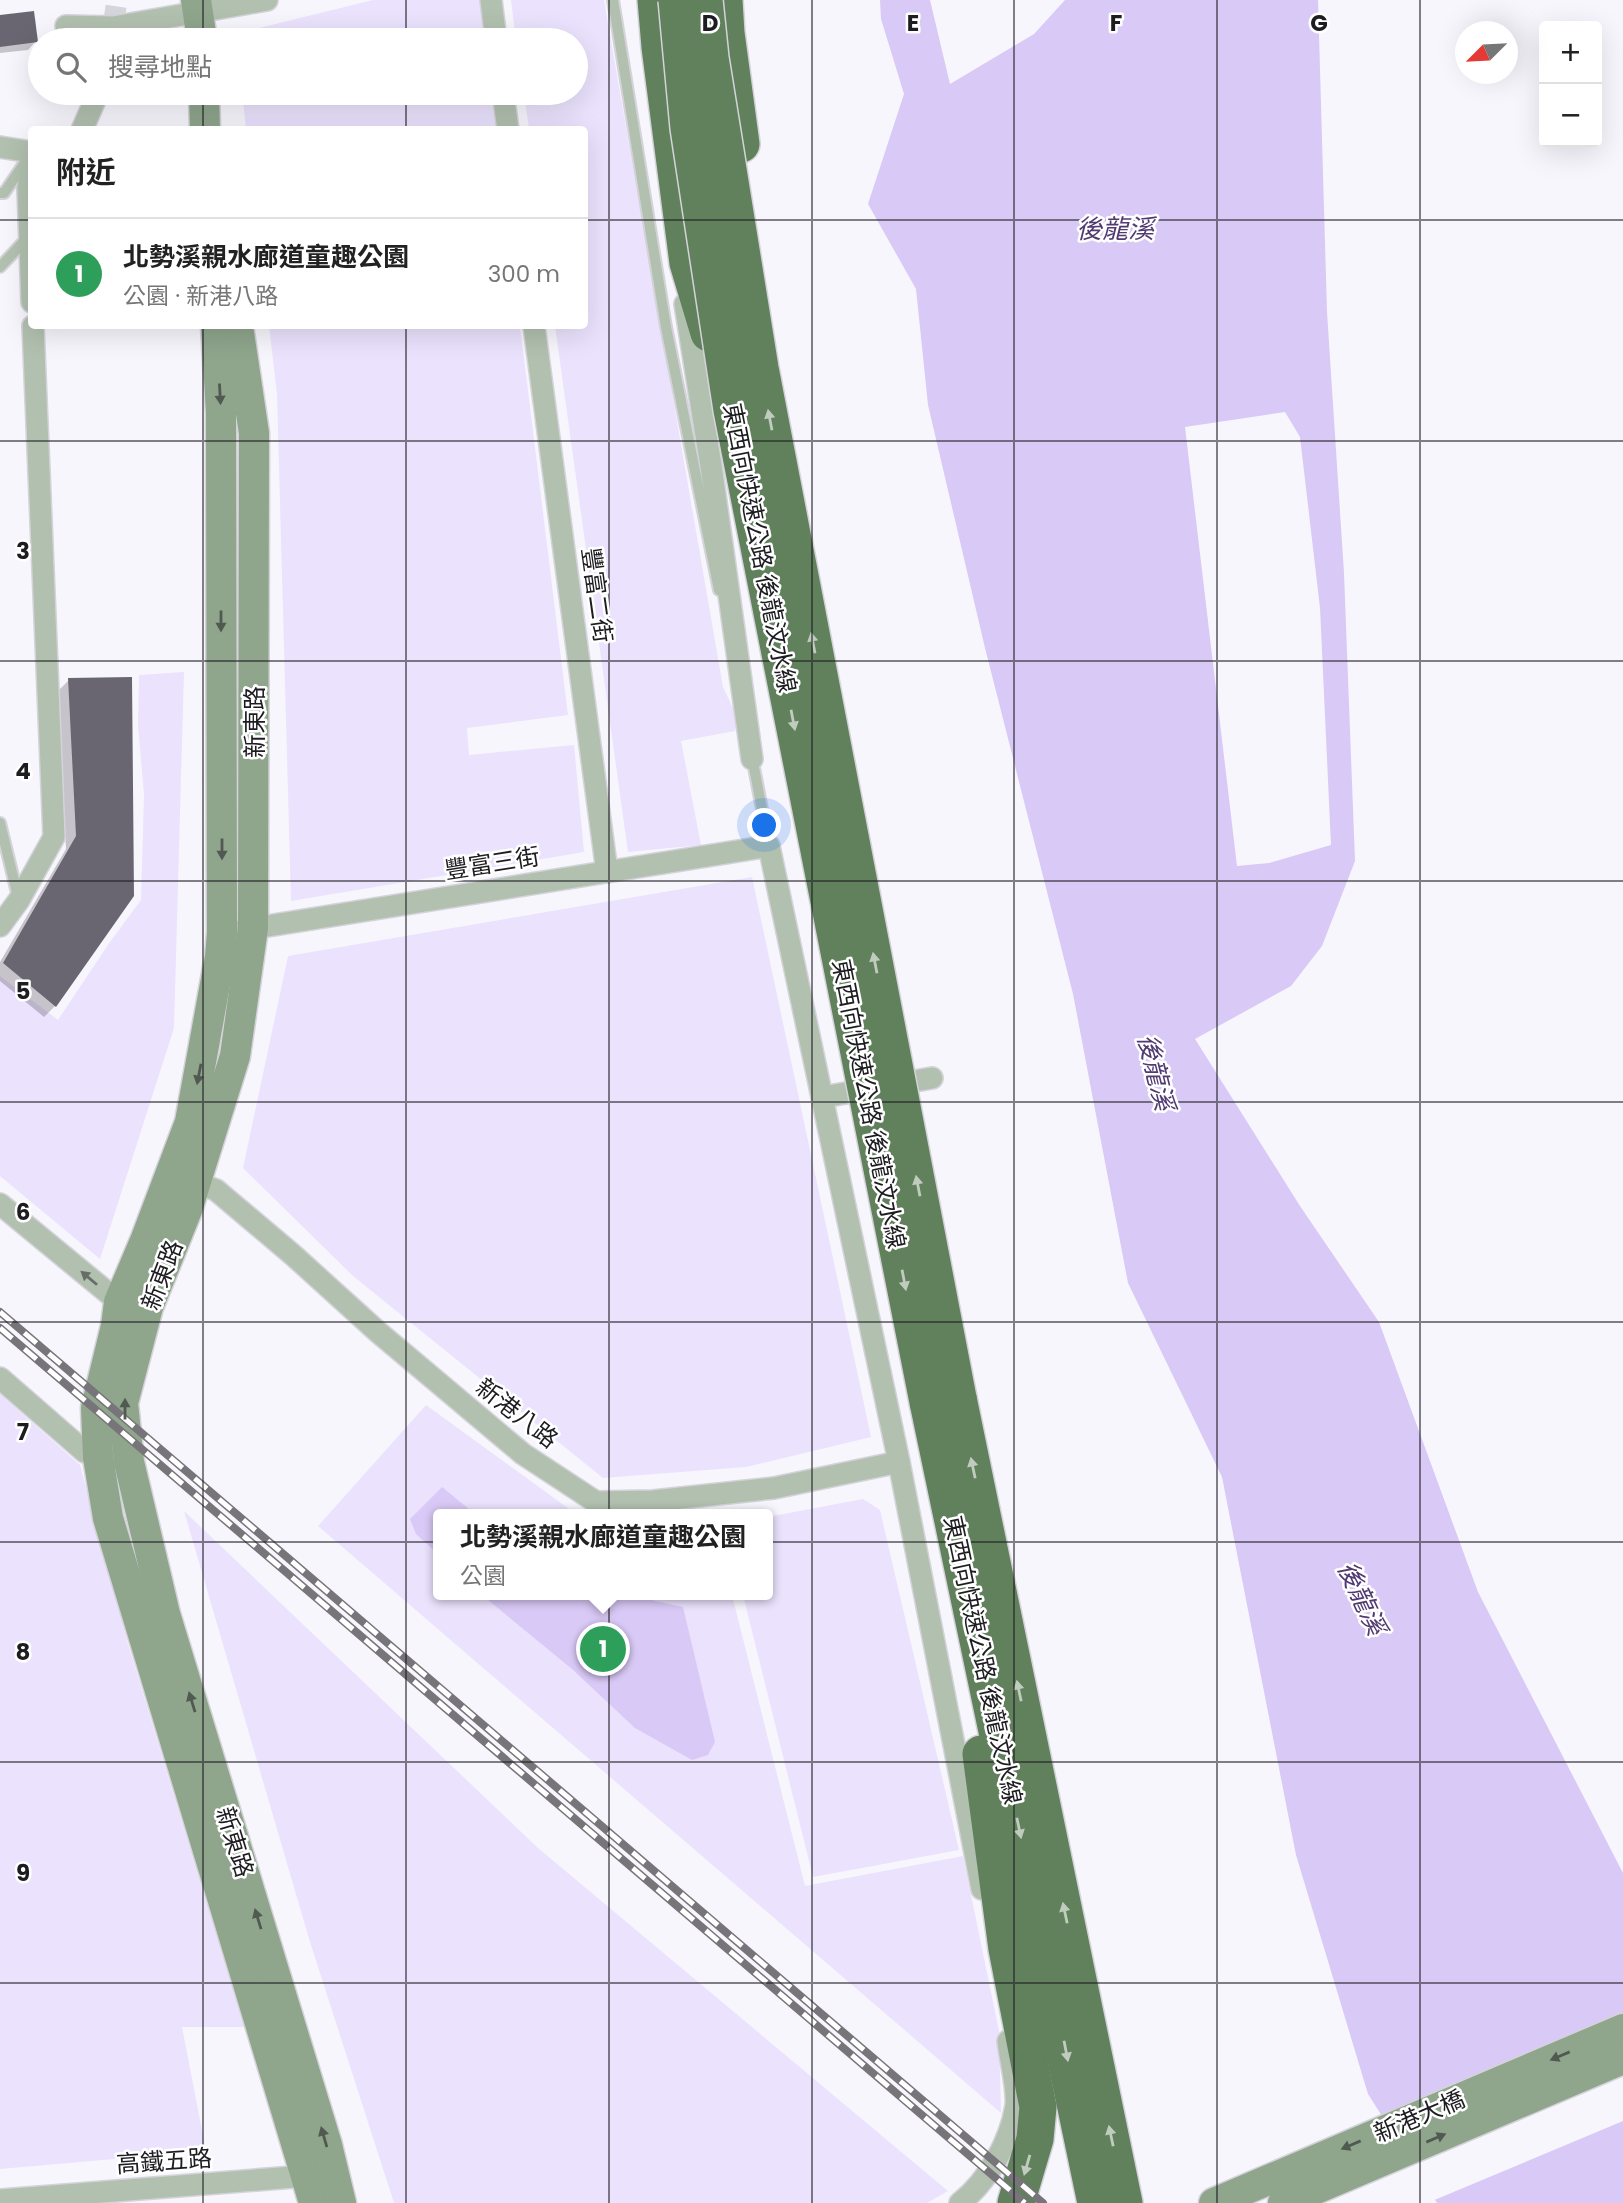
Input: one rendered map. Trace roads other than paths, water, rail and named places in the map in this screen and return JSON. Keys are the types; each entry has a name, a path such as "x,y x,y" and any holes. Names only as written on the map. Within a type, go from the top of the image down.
{"highway":[{"path":"656,0 688,263 732,410"},
{"name":"東西向快速公路 後龍汶水線","path":"677,0 689,128 732,410 943,1400 1124,2203"},
{"name":"東西向快速公路 後龍汶水線","path":"704,0 712,71 760,368 943,1400 943,1469 1096,2203"},
{"path":"724,0 726,33 753,230 760,368"},
{"path":"943,1469 1007,1950 1038,2107 1035,2139 1016,2203"}],"main road":[{"path":"204,105 205,126"},
{"name":"新東路","path":"216,329 221,413 220,957 190,1122 183,1178 145,1241 119,1303 96,1408 97,1457 112,1531 317,2184 341,2203"},
{"name":"新東路","path":"238,329 254,433 253,928 235,1056 183,1178 123,1403 129,1462 165,1614 327,2145 317,2184"},
{"name":"新港大橋","path":"1214,2203 1623,2029"},
{"name":"新港大橋","path":"1283,2203 1623,2059"}],"street":[{"path":"144,28 198,18 267,0"},
{"path":"491,0 494,28"},
{"path":"645,0 655,97 752,759"},
{"path":"66,26 77,28"},
{"path":"84,126 93,105"},
{"path":"505,105 507,126"},
{"path":"0,147 28,153"},
{"path":"0,926 19,900 54,837 33,329"},
{"name":"豐富二街","path":"534,329 607,872"},
{"path":"769,846 899,1462 1002,1993 1016,2104 1004,2144 976,2190 960,2203"},
{"name":"豐富三街","path":"222,933 769,846"},
{"path":"823,1097 932,1078"},
{"name":"新港八路","path":"183,1178 216,1191 523,1454 596,1502 653,1500 774,1489 899,1462"},
{"path":"0,1204 119,1303 148,1307"},
{"path":"0,1378 85,1452 97,1457 129,1462"},
{"name":"高鐵五路","path":"0,2200 317,2184"}],"lane":[{"path":"613,0 666,327 769,846"},
{"path":"0,193 4,193 28,160"},
{"path":"0,267 28,237"},
{"path":"0,823 19,900"}],"water":[{"name":"後龍溪","path":"880,0 930,0 950,84 1034,34 1065,0 1318,0 1327,312 1344,573 1355,861 1322,946 1291,986 1195,1039 1300,1206 1379,1322 1478,1592 1623,1873 1623,2203 1437,2203 1368,2094 1296,1855 1222,1477 1128,1283 1073,994 985,648 928,405 916,289 868,204 904,94 881,19","holes":["1285,412 1300,437 1320,608 1331,845 1269,863 1237,866 1185,427"]},
{"path":"442,1487 469,1509 433,1509 433,1549 416,1534 410,1519"},
{"path":"488,1600 651,1600 683,1607 715,1742 708,1755 692,1760 635,1728 572,1669"}],"tunnel":[{"path":"113,27 117,0"}],"railway":[{"path":"0,1312 1043,2203"},
{"path":"0,1328 1025,2203"}],"place":[{"name":"北勢溪親水廊道童趣公園","path":"603,1649"}]}
